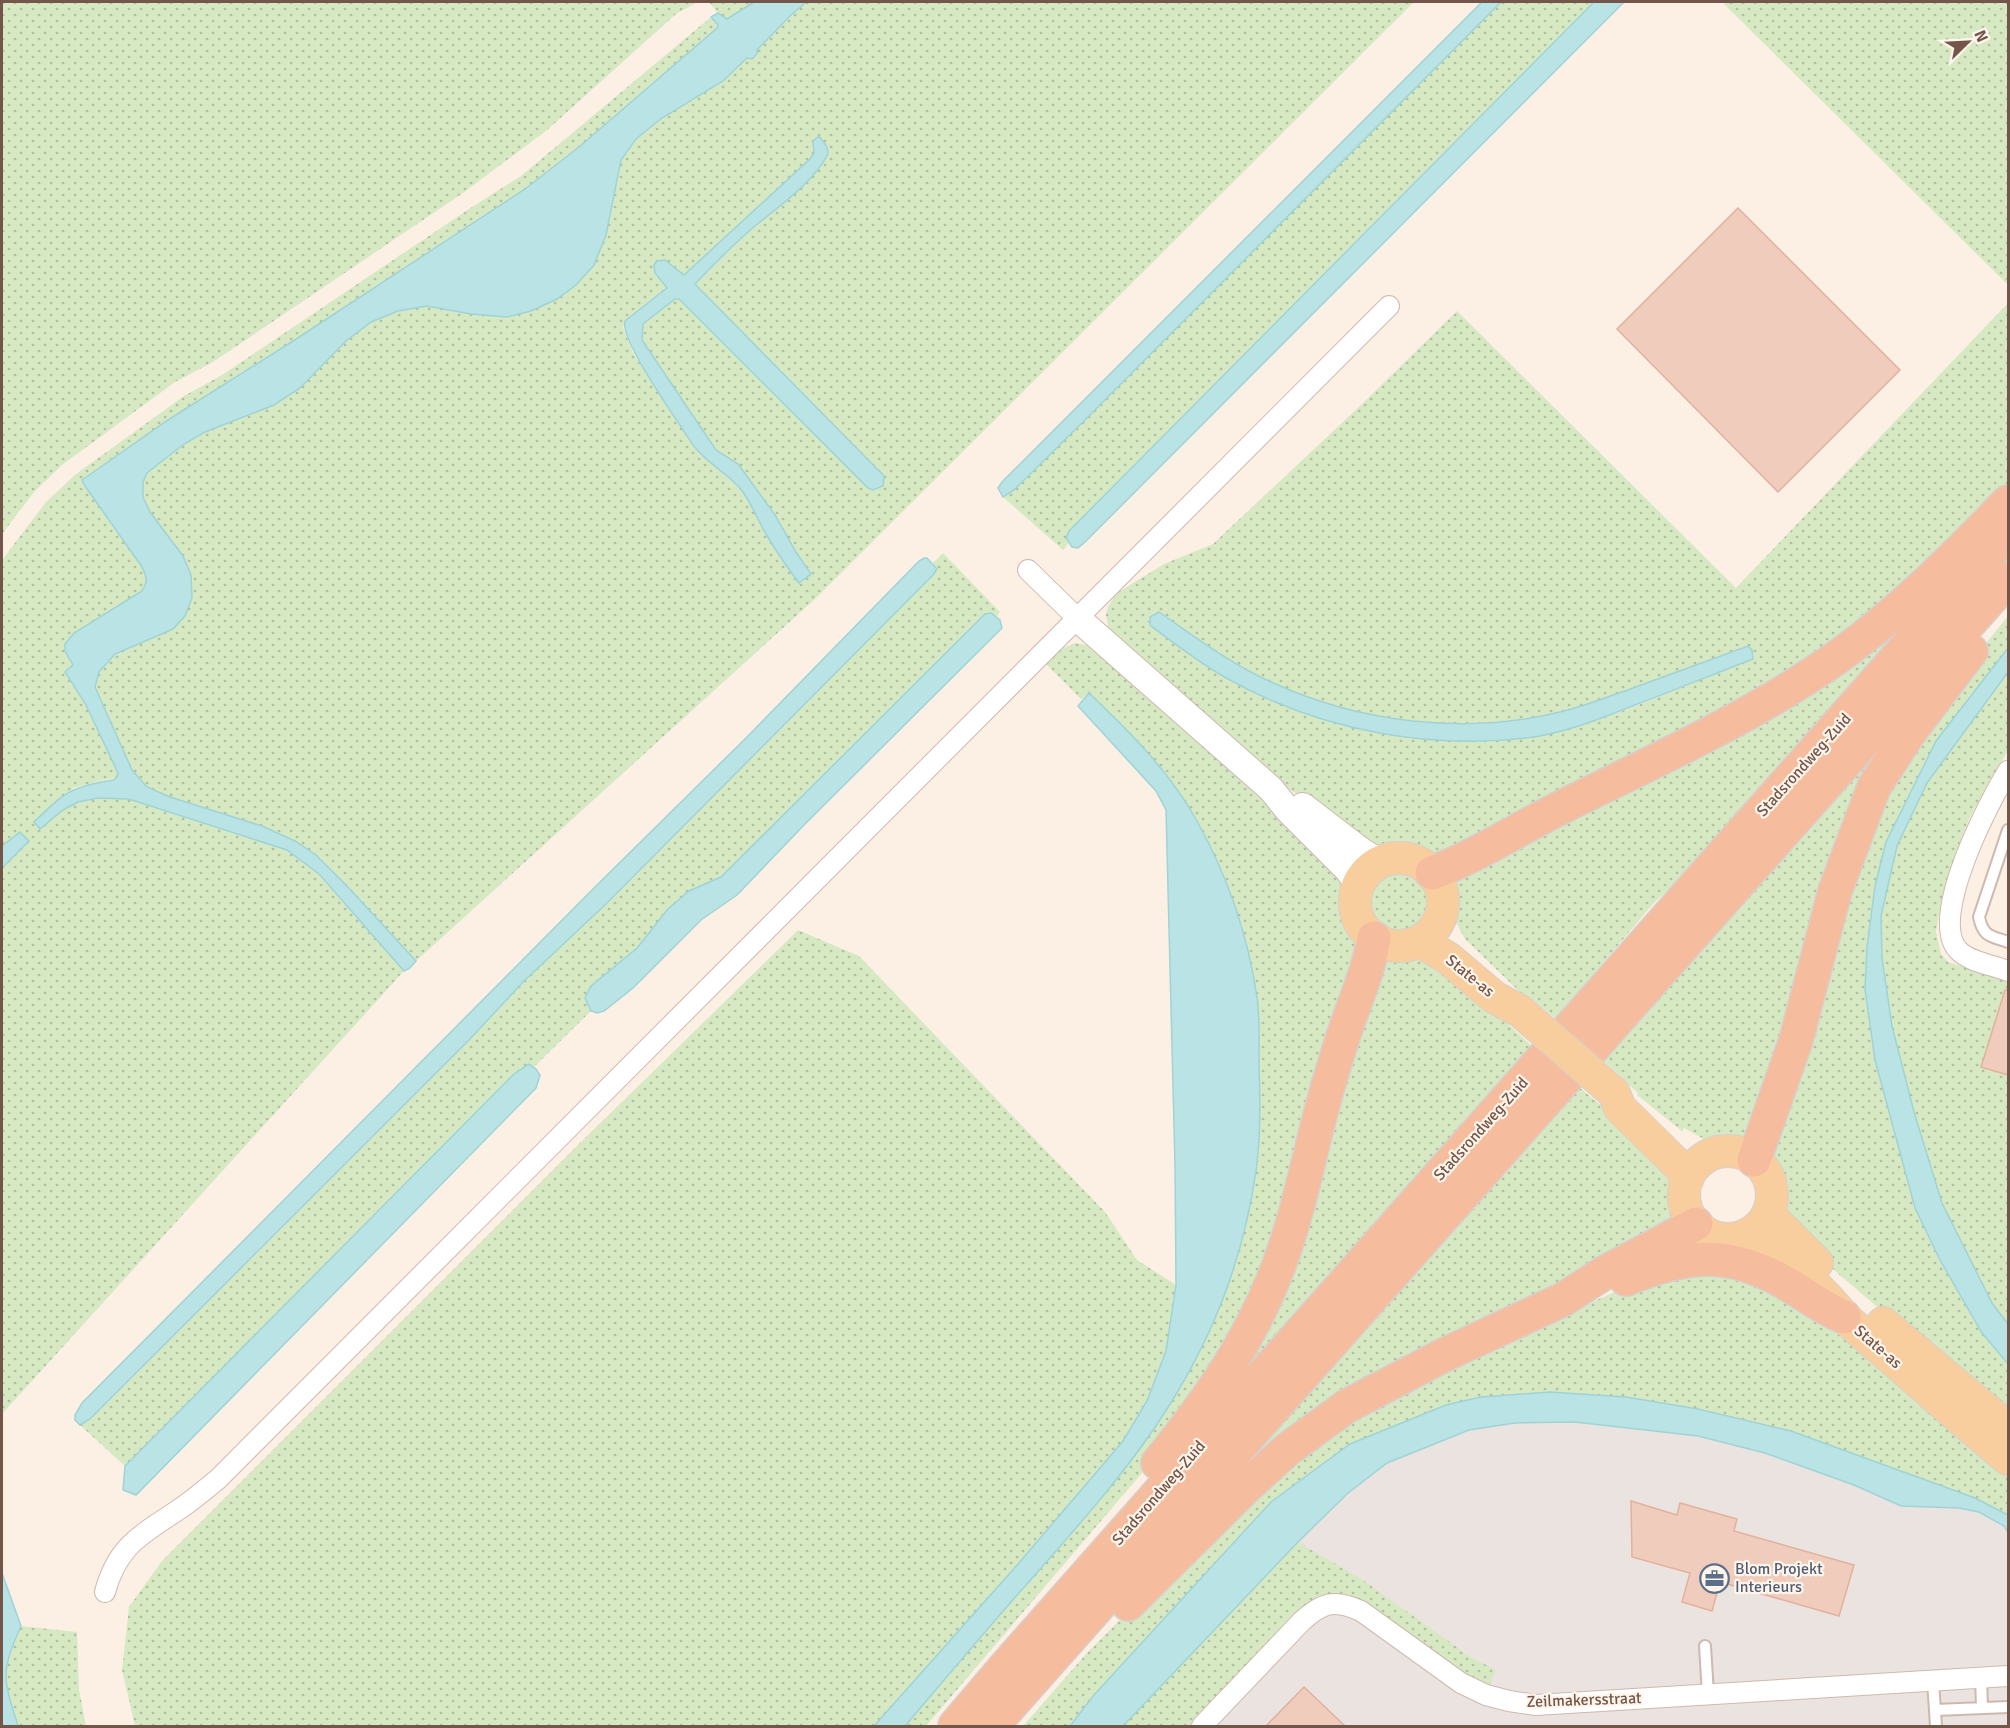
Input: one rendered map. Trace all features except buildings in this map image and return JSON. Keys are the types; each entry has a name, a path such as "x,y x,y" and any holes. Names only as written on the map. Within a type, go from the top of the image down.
{"highway":[{"path":"1432,873 1454,864 1545,815 1750,712 1827,665 1925,585 2008,502"},
{"name":"Stadsrondweg-Zuid","path":"955,1726 2008,532"},
{"name":"Stadsrondweg-Zuid","path":"997,1720 2008,579"},
{"path":"1754,1160 1796,1040 1835,891 1874,787 1909,733 2008,606"},
{"path":"1006,1666 1052,1592 1189,1424 1221,1381 1245,1339 1280,1262 1324,1101 1346,1026 1371,958 1374,939"},
{"path":"997,1720 1068,1665 1246,1487 1316,1428 1347,1406 1404,1375 1564,1299 1604,1273 1696,1224"},
{"path":"1564,1299 1610,1286 1685,1259 1725,1260 1747,1264 1769,1274 1824,1309 1844,1317"}],"main road":[{"path":"1391,859 1414,860 1432,873 1443,895 1443,907 1430,930 1404,946 1394,946 1374,939 1365,931 1355,910 1355,896 1370,868 1391,859"},
{"name":"State-as","path":"1430,930 1448,958 1494,997 1520,1011 1614,1093 1620,1108 1681,1168 1697,1167"},
{"path":"1726,1151 1745,1155 1754,1160 1768,1177 1772,1200 1759,1222 1731,1238 1721,1238 1703,1230 1690,1216 1684,1197 1697,1167 1726,1151"},
{"name":"State-as","path":"1759,1222 1775,1221 1849,1293 2008,1428"},
{"name":"State-as","path":"1759,1222 1783,1257 1828,1298 1844,1317 2008,1459"}],"street":[{"path":"105,1592 111,1571 122,1554 139,1536 184,1506 218,1479 1389,306"},
{"path":"1028,570 1077,618 1271,789 1287,809 1347,869 1359,885"},
{"path":"2008,771 1978,825 1957,884 1950,923 1953,944 1959,951 2008,971"},
{"path":"1271,789 1295,800 1363,852 1380,862"},
{"name":"Zeilmakersstraat","path":"1202,1726 1302,1621 1315,1609 1329,1604 1346,1604 1360,1611 1461,1683 1486,1695 1536,1705 2008,1676"}],"lane":[{"path":"2008,830 1979,917 1981,928 1988,936 2008,942"},
{"path":"1705,1646 1708,1694"},
{"path":"1981,1677 1982,1708"},
{"path":"1933,1681 1936,1726"},
{"path":"1935,1710 2008,1707"}],"shaded area":[{"path":"1591,1406 1979,1506 2008,1523 2008,1726 1106,1726 1278,1526 1428,1426"}],"green space":[{"path":"2,2 698,2 676,14 546,131 460,195 213,362 175,382 62,465 34,492 2,534"},
{"path":"709,2 754,2 727,19 718,13"},
{"path":"806,2 1414,2 815,599 416,961 347,886 295,841 262,826 170,797 147,787 132,770 95,687 99,672 115,654 173,629 150,512 143,497 143,482 147,473 184,444 204,432 274,405 299,388 346,341 371,322 398,311 427,306 471,314 531,311 557,299 576,285 594,265 606,235 621,160 636,139 661,118 723,81 747,58 752,59 757,54 757,50","holes":["815,146 825,159 801,186 747,233 695,284 884,476 868,488 679,299 675,299 643,324 642,340 716,450 738,464 775,515 811,573 799,583 781,558 744,493 693,445 633,353 623,327 625,321 667,288 670,263 684,275 810,159"]},
{"path":"1501,2 1594,2 1069,531 1066,538 1068,544 1063,550 1003,497 1014,490 1082,423"},
{"path":"1726,2 2008,2 2008,285 1724,4"},
{"path":"711,17 718,25 717,28 579,147 525,189 171,418 82,479 143,567 146,582 143,591 74,633 65,651 74,665 65,673 86,705 118,773 117,777 73,788 40,829 63,810 78,802 98,798 129,799 287,850 318,874 404,971 2,1414 2,868 29,841 20,832 2,846 2,560 46,502 76,474 184,396 222,375 521,176"},
{"path":"2008,303 2008,493 1822,658 1434,857 1407,847 1374,847 1279,782 1109,631 1106,615 1108,606 1117,593 1164,564 1213,544 1457,311 1736,588","holes":["1154,613 1239,666 1297,693 1357,711 1419,721 1482,723 1523,719 1691,684 1599,720 1541,735 1502,740 1462,741 1422,738 1340,723 1264,697 1207,667 1148,620"]},
{"path":"943,553 1000,612 996,617 991,613 985,615 721,877 689,891 668,909 637,948 591,986 588,1007 591,1011 534,1067 529,1065 514,1074 125,1466 80,1425 90,1419 470,1039 523,982 605,905 932,575 937,569 933,563"},
{"path":"1961,561 1711,849 1652,905 1556,1019 1531,998 1528,1000 1465,939 1454,919 1453,902 1451,902 1446,877 1746,722"},
{"path":"2008,616 2008,648 1936,741 1886,842 1875,886 1867,947 1865,989 1875,1060 1893,1128 1940,1260 1982,1333 2008,1364 2008,1419 1820,1258 1784,1211 1783,1185 1771,1155 1867,823 1963,672"},
{"path":"1075,643 1092,646 1278,811 1340,879 1344,914 1357,953 1269,1267 1176,1433 926,1726 905,1726 1105,1494 1161,1418 1206,1339 1228,1285 1245,1228 1256,1171 1260,1117 1258,1005 1248,951 1235,906 1218,863 1197,821 1162,769 1134,737 1089,693 1081,699 1046,664 1061,649"},
{"path":"2008,672 2008,751 1969,819 1957,850 1936,931 1941,954 1948,962 2008,981 2008,1324 1992,1303 1942,1203 1914,1112 1892,1026 1882,958 1881,916 1897,846 1927,783"},
{"path":"1889,735 1749,1146 1741,1142 1725,1142 1725,1139 1704,1139 1684,1128 1682,1131 1637,1095 1638,1093 1628,1084 1625,1086 1622,1084 1625,1080 1604,1061"},
{"path":"1399,874 1410,876 1419,882 1425,891 1427,902 1425,913 1419,922 1410,928 1399,930 1388,928 1379,922 1373,913 1371,902 1373,891 1379,882 1388,876"},
{"path":"798,930 859,956 1105,1212 1137,1260 1176,1285 1166,1351 1147,1401 1123,1441 1018,1564 874,1726 135,1726 122,1670 129,1607 162,1561 581,1142"},
{"path":"1386,954 1400,955 1401,958 1413,957 1428,960 1511,1020 1508,1024 1533,1047 1235,1387"},
{"path":"1579,1087 1602,1106 1605,1103 1619,1116 1673,1183 1673,1195 1675,1195 1678,1211 1683,1220 1491,1318 1175,1545 1434,1248 1495,1184"},
{"path":"1712,1266 1805,1304 2008,1472 2008,1515 1975,1498 1915,1476 1698,1409 1626,1397 1550,1392 1446,1405 1350,1444 1271,1502 1094,1695 1070,1726 1023,1726 1087,1653 1161,1578 1366,1404 1641,1280"},
{"path":"1298,1542 1363,1580 1472,1658 1496,1670 1489,1686 1465,1675 1365,1603 1345,1596 1329,1595 1313,1601 1296,1614 1190,1726 1123,1726"},
{"path":"21,1626 77,1632 79,1689 86,1726 18,1726 9,1697 6,1676 10,1655"}],"water":[{"path":"754,2 806,2 757,50 757,54 752,59 747,58 723,81 662,118 636,139 621,160 606,235 594,265 576,285 557,299 531,311 507,317 471,314 427,306 398,311 371,322 346,341 300,388 274,405 205,432 184,444 147,473 143,482 143,497 150,512 183,556 191,575 192,598 185,616 173,629 115,654 99,672 95,687 132,770 147,787 170,797 262,826 295,841 316,855 416,961 410,968 404,971 319,874 287,850 129,799 98,798 78,802 63,810 40,829 34,822 61,797 77,788 113,780 117,777 118,773 86,705 65,672 73,665 65,651 65,644 74,633 142,591 146,582 142,567 82,480 171,418 525,189 579,147 717,28 718,25 711,17 718,13 727,19"},
{"path":"1482,2 1501,2 1082,423 1014,490 1003,497 998,488 1002,482"},
{"path":"1594,2 1624,2 1085,542 1078,548 1072,547 1066,538 1069,531"},
{"path":"819,136 827,147 828,154 814,174 739,240 695,284 884,476 883,486 873,490 868,488 679,299 675,299 643,324 642,340 716,450 738,464 775,515 811,574 799,583 771,543 743,492 693,445 664,402 631,345 625,321 667,288 655,273 654,265 657,261 665,260 684,275 810,159 814,153 813,141"},
{"path":"924,558 927,558 937,569 933,575 605,905 523,982 470,1039 90,1419 80,1425 75,1420 75,1415 82,1403"},
{"path":"1159,612 1225,657 1267,680 1302,695 1338,706 1413,721 1451,724 1527,719 1590,703 1748,646 1752,650 1753,659 1576,727 1540,736 1460,741 1420,739 1340,724 1264,697 1208,667 1150,625 1150,617"},
{"path":"991,613 1000,620 1002,628 737,895 701,920 633,988 604,1011 597,1013 591,1011 585,998 591,986 637,948 668,909 689,891 721,877 985,614"},
{"path":"2008,648 2008,672 1927,783 1897,846 1881,916 1882,958 1892,1026 1914,1112 1942,1203 1992,1303 2008,1324 2008,1364 1982,1333 1940,1260 1915,1208 1875,1060 1865,989 1867,947 1875,886 1886,842 1936,741"},
{"path":"1089,693 1148,753 1186,803 1218,863 1235,906 1248,951 1259,1013 1258,1158 1251,1200 1228,1285 1206,1339 1178,1391 1145,1442 1087,1515 905,1726 874,1726 1018,1564 1123,1441 1147,1401 1166,1351 1176,1285 1166,810 1156,791 1078,706"},
{"path":"20,832 29,841 2,868 2,846"},
{"path":"529,1064 540,1075 536,1088 136,1495 123,1490 125,1466 514,1074"},
{"path":"1550,1392 1626,1397 1698,1409 1791,1431 1975,1498 2008,1515 2008,1532 2004,1526 1979,1512 1959,1508 1901,1506 1854,1485 1765,1453 1698,1436 1575,1422 1515,1423 1469,1430 1387,1463 1347,1494 1298,1542 1123,1726 1070,1726 1094,1695 1271,1502 1350,1444 1446,1405 1481,1397"},
{"path":"2,1573 21,1626 10,1655 6,1676 9,1697 18,1726 2,1726"}],"place":[{"name":"Blom Projekt Interieurs","path":"1714,1578"}]}
